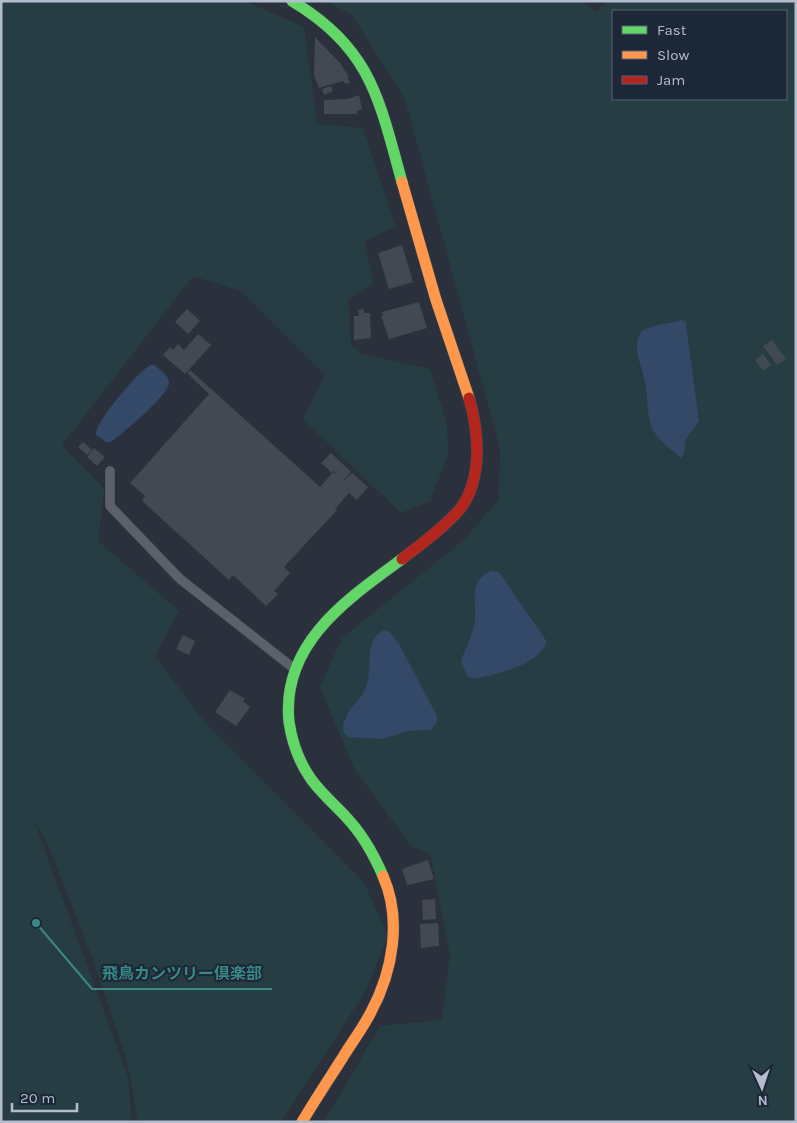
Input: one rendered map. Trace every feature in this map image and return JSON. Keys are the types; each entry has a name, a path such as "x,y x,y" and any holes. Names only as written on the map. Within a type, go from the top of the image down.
{"street":[{"path":"292,1 305,8 347,43 363,67 378,98 418,239 476,426 478,458 474,479 464,504 420,546 339,608 319,629 305,648 294,668 289,689 288,713 296,754 310,778 352,823 368,848 392,902 393,925 388,966 370,1016 302,1122"}],"lane":[{"path":"110,470 110,506 180,579 294,668"}],"green space":[{"path":"1,1 245,1 304,27 317,124 363,128 395,226 364,242 374,283 348,299 351,345 362,354 430,369 447,424 448,455 430,501 401,513 303,419 325,375 241,291 193,276 62,445 104,489 98,541 179,611 155,656 203,720 364,883 388,936 365,992 281,1122 138,1122 127,1061 92,957 48,844 34,821 128,1077 132,1122 1,1122"},
{"path":"326,1 583,1 596,12 607,1 796,1 796,1122 324,1122 380,1026 442,1020 450,954 430,853 411,846 354,768 320,687 342,638 465,539 499,499 500,448 405,99 352,15","holes":["681,320 691,365 699,421 686,439 684,454 664,442 654,428 639,363 645,328 670,324","475,597 544,648 522,664 475,679 468,677 463,653 473,634","370,651 431,730 407,731 343,720 367,684"]}],"water":[{"path":"681,320 685,321 686,324 699,421 686,439 684,454 681,458 659,438 651,425 645,382 637,353 637,345 638,338 643,330"},
{"path":"151,365 154,365 167,377 169,382 167,387 154,404 134,423 111,442 106,442 96,435 102,419 137,376"},
{"path":"492,571 499,572 547,642 534,657 516,668 475,679 468,677 461,662 474,625 475,594 478,581"},
{"path":"384,630 390,632 399,644 437,716 437,722 431,730 407,731 383,739 348,737 343,731 346,716 366,688 371,645 378,634"}],"building":[{"path":"315,37 340,63 350,82 346,84 343,81 319,88 314,75"},
{"path":"331,86 333,91 324,95 322,89"},
{"path":"359,95 362,109 357,111 357,114 324,114 324,100 348,99"},
{"path":"402,245 413,282 389,289 378,253"},
{"path":"419,302 427,328 389,339 381,316 383,316 382,312"},
{"path":"187,309 200,321 188,334 175,322"},
{"path":"364,309 364,313 370,313 371,338 354,340 354,316 359,316 358,310"},
{"path":"198,334 211,345 185,374 163,355 170,347 173,350 178,344 184,350"},
{"path":"772,340 786,359 777,365 763,346"},
{"path":"763,354 771,365 763,371 755,360"},
{"path":"190,370 320,487 333,472 338,475 333,471 332,473 321,463 331,453 351,472 342,482 352,473 368,487 357,500 349,493 335,509 337,510 284,567 290,573 274,591 278,594 266,606 233,575 229,580 142,501 145,496 130,483 209,394 187,373"},
{"path":"83,442 92,450 87,455 78,447"},
{"path":"94,448 105,457 97,466 87,457"},
{"path":"183,635 195,641 189,655 176,649"},
{"path":"230,690 245,699 243,701 250,707 236,726 215,712"},
{"path":"428,860 434,879 407,885 402,869"},
{"path":"435,899 436,919 423,920 422,900"},
{"path":"438,923 439,946 421,948 420,924"}],"traffic: fast":[{"path":"292,1 318,19 339,37 355,57 368,78 386,125 402,182"},
{"path":"383,876 372,853 358,831 315,784 303,766 290,729 289,694 295,669 306,647 322,627 340,608 402,559"}],"traffic: slow":[{"path":"402,182 436,300 469,398"},
{"path":"302,1122 368,1018 385,980 392,945 393,927 389,893 383,876"}],"traffic: jam":[{"path":"402,559 447,523 460,509 473,484 476,470 477,440 469,398"}],"place":[{"name":"飛鳥カンツリー倶楽部","path":"36,923"}]}
